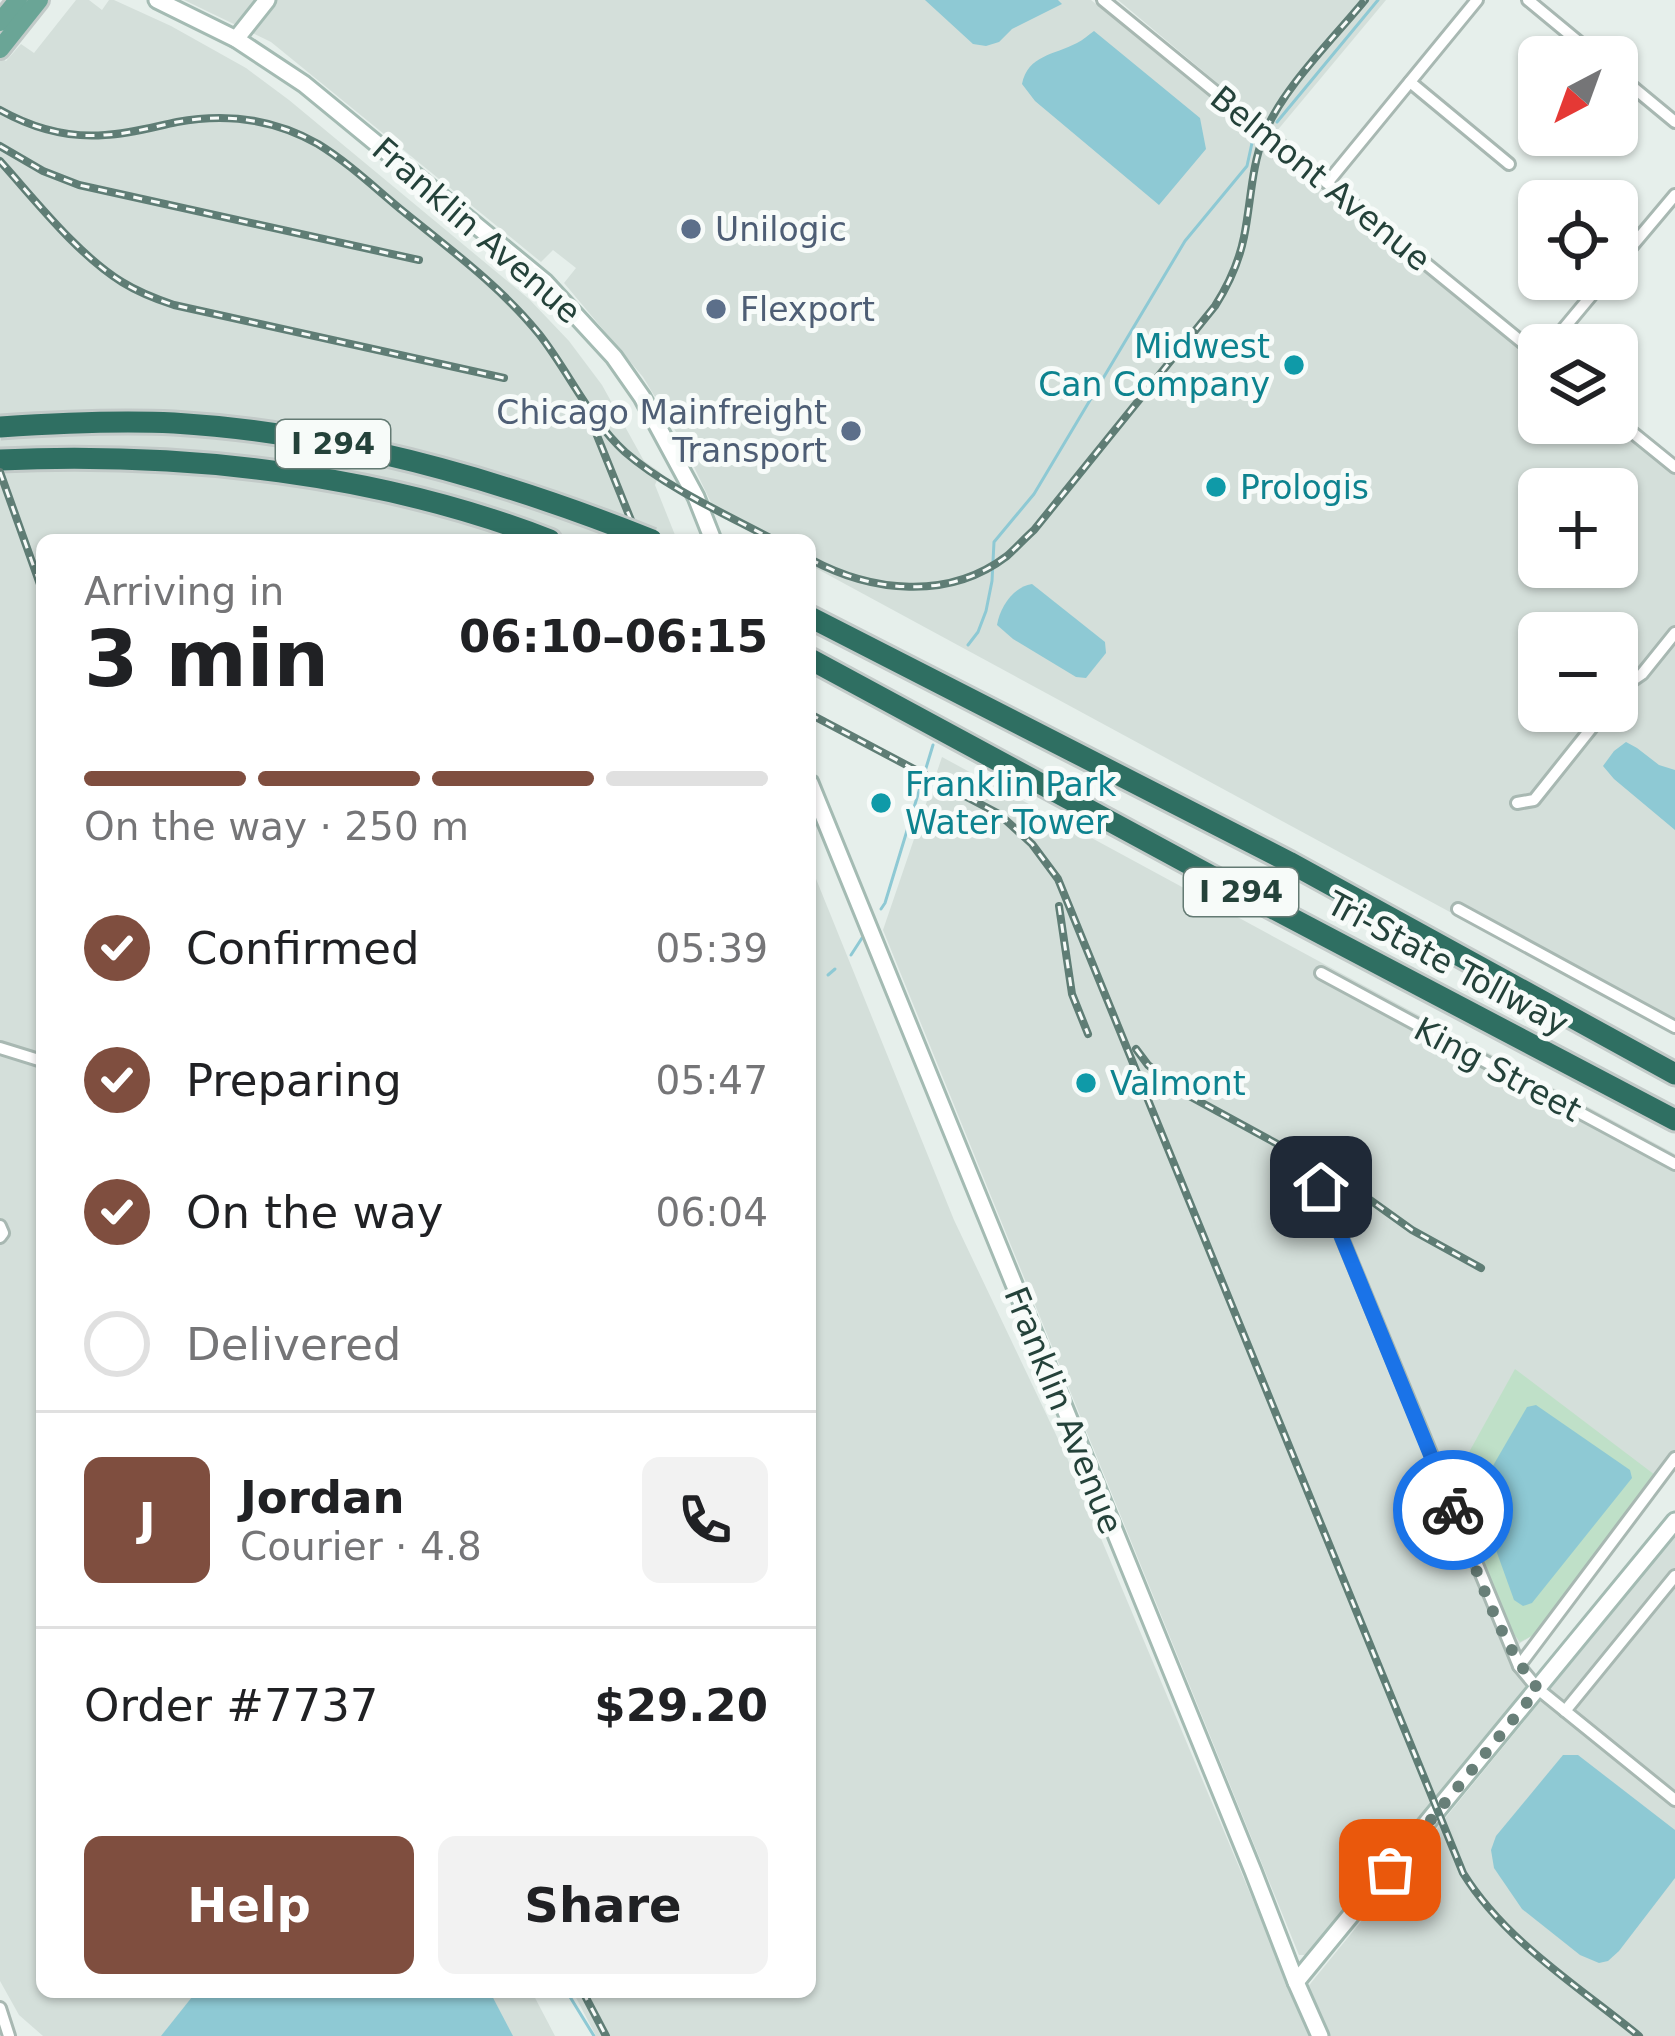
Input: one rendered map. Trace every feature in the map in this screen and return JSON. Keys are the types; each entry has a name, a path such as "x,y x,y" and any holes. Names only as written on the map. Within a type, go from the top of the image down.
{"highway":[{"name":"I 294","path":"0,427 175,423 318,442 456,472 574,508 637,534"},
{"name":"I 294","path":"0,460 178,460 306,475 424,501 535,534"},
{"name":"Tri-State Tollway","path":"816,620 1289,862 1675,1074"},
{"name":"Tri-State Tollway","path":"816,662 1675,1120"}],"main road":[{"path":"0,22 18,0"},
{"path":"0,50 39,0"},
{"name":"Franklin Avenue","path":"157,0 236,39 304,84 567,303 642,397 696,496 711,534"},
{"path":"236,39 267,0"},
{"name":"Franklin Avenue","path":"816,798 1320,2036"},
{"path":"1296,1982 1675,1521"}],"street":[{"name":"Belmont Avenue","path":"1103,0 1518,339"},
{"path":"1327,183 1477,0"},
{"path":"1528,0 1572,36"},
{"path":"1410,82 1509,164"},
{"path":"1638,91 1675,122"},
{"path":"1638,239 1675,195"},
{"path":"1568,324 1588,300"},
{"path":"1638,437 1675,467"},
{"path":"1638,677 1675,633"},
{"path":"1517,803 1534,800 1588,732"},
{"path":"1458,909 1675,1027"},
{"name":"King Street","path":"1321,974 1675,1164"},
{"path":"0,1048 36,1059"},
{"path":"1321,1187 1519,1666 1538,1689 1675,1801"},
{"path":"0,1226 0,1237"},
{"path":"1519,1666 1675,1458"},
{"path":"1564,1711 1675,1576"},
{"path":"0,2008 8,2036"}],"shaded area":[{"path":"76,0 89,0 102,10 114,0 246,68 529,299 569,341 602,385 644,461 660,472 655,485 675,534 36,534 36,1998 535,1998 555,2036 43,2036 19,2015 0,1981 0,57 6,61 21,44 34,53"},
{"path":"184,0 1091,0 1518,346 1518,444 1638,444 1675,474 1675,1034 816,568 816,534 754,534 716,513 682,442 643,377 564,283 576,268 553,250 541,262 271,42"},
{"path":"1118,0 1386,0 1276,132"},
{"path":"942,757 1675,1154 1675,1450 1537,1633 1520,1643 1510,1660 1532,1689 1309,1955 1299,1955 883,930"},
{"path":"816,879 954,1220 1068,1460 1310,2036 596,2036 576,1998 816,1998"},
{"path":"1675,1536 1675,2036 1328,2036 1306,1989"}],"green space":[{"path":"1515,1369 1655,1475 1537,1633 1520,1642 1510,1629 1452,1483"}],"water":[{"path":"925,0 1058,0 1062,4 986,46 973,44"},
{"path":"1094,31 1200,118 1206,149 1159,205 1035,101 1022,84 1036,61"},
{"path":"1032,584 1105,642 1106,653 1086,678 1076,677 997,625 1008,599"},
{"path":"1626,742 1675,770 1675,830 1603,766"},
{"path":"1536,1405 1630,1470 1632,1478 1532,1603 1523,1606 1514,1600 1478,1500 1527,1407"},
{"path":"1563,1755 1578,1755 1675,1830 1675,1878 1619,1951 1599,1963 1580,1955 1522,1909 1494,1868 1491,1850 1496,1836"},
{"path":"191,1998 493,1998 513,2036 161,2036"}],"waterway":[{"path":"1277,122 1378,0"},
{"path":"968,645 986,611 994,542 1034,494 1185,241 1247,166 1252,143"},
{"path":"881,909 933,745"},
{"path":"851,955 862,938"},
{"path":"828,975 835,969"},
{"path":"571,1998 594,2036"}],"railway":[{"path":"816,562 858,579 909,587 935,585 984,570 1034,530 1215,306 1239,255 1256,160 1272,118 1295,83 1365,0"},
{"path":"0,110 38,127 77,135 231,118 284,129 318,144 508,300 539,334 625,452 677,489 763,534"},
{"path":"0,146 79,185 419,260"},
{"path":"0,161 89,257 147,295 174,305 504,378"},
{"path":"594,428 637,534"},
{"path":"0,472 36,573"},
{"path":"816,717 999,814 1032,844 1058,879 1463,1873 1521,1941 1639,2036"},
{"path":"1059,906 1072,994 1088,1034"},
{"path":"1136,1049 1182,1092 1338,1177 1412,1230 1481,1268"},
{"path":"586,1998 606,2036"}],"way so far":[{"path":"1390,1870 1538,1689 1519,1666 1453,1510"}],"place":[{"name":"Unilogic","path":"691,229"},
{"name":"Flexport","path":"716,309"},
{"name":"Midwest Can Company","path":"1294,365"},
{"name":"Chicago Mainfreight Transport","path":"851,431"},
{"name":"Prologis","path":"1216,487"},
{"name":"Franklin Park Water Tower","path":"881,803"},
{"name":"Valmont","path":"1086,1083"}],"route":[{"path":"1321,1187 1453,1510"}]}
